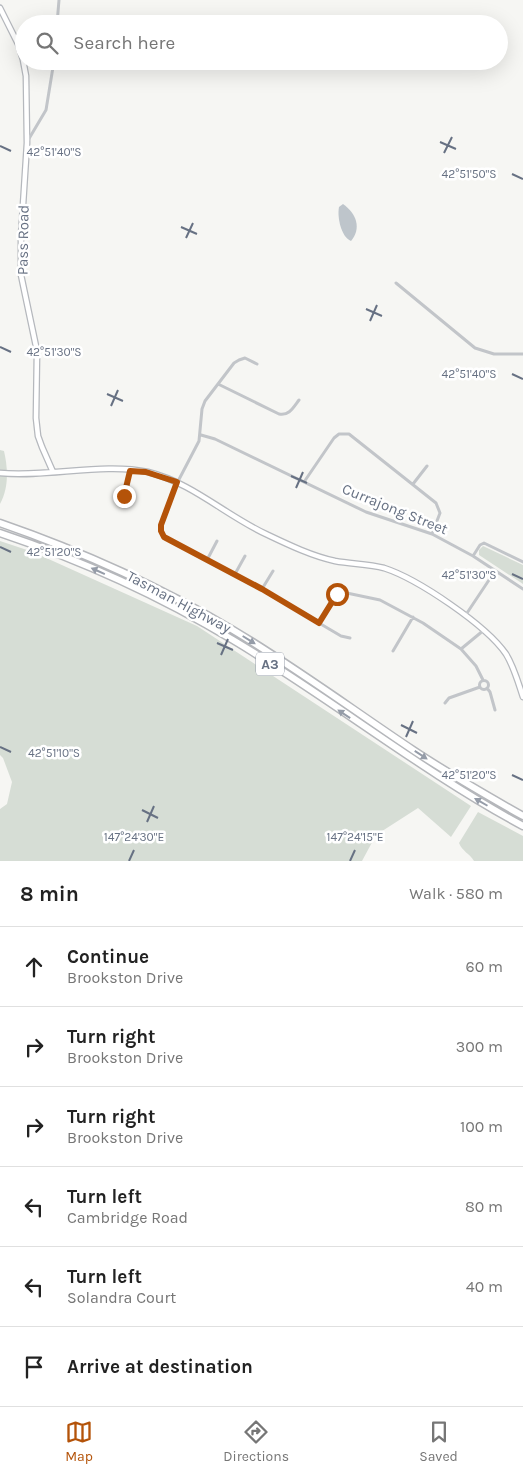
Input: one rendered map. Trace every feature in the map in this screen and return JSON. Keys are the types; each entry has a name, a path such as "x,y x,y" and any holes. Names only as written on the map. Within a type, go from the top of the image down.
{"highway":[{"name":"Tasman Highway","path":"0,523 97,560 193,607 264,650 451,774 523,816"},
{"name":"Tasman Highway","path":"0,533 60,554 118,579 201,622 252,652 426,769 523,826"}],"main road":[{"name":"Pass Road","path":"0,8 15,37"},
{"name":"Pass Road","path":"25,70 27,143 21,236 21,275 37,351 36,418 38,436 53,472"},
{"path":"0,472 26,474 113,470 146,472 177,482 213,502 240,521 288,544 334,561 375,566 396,572 413,581 465,616 495,640 510,661 523,696"}],"street":[{"path":"58,15 59,0"},
{"path":"27,143 46,110 53,70"},
{"path":"396,283 476,348 494,354 523,354"},
{"path":"257,364 245,358 239,360 207,397 203,405 197,447 186,463 177,482 161,525 161,531 168,539 262,589 341,636 350,638"},
{"path":"218,384 279,414 290,412 299,400"},
{"path":"304,482 334,438 345,433 352,435 436,503 439,508 439,515 432,534"},
{"name":"Currajong Street","path":"200,435 215,439 366,512 432,534 472,556 523,589"},
{"path":"412,484 427,466"},
{"path":"124,496 130,471"},
{"path":"208,560 217,541"},
{"path":"472,556 480,545 484,543 523,562"},
{"path":"235,574 245,556"},
{"path":"262,589 273,571"},
{"path":"465,616 495,571"},
{"path":"319,623 334,597 342,592 380,600 413,617 461,649 476,666 484,680 489,683 488,688 494,710"},
{"path":"393,651 413,617"},
{"path":"461,649 484,630"},
{"path":"480,687 480,683 484,680"},
{"path":"445,703 450,698 480,687 483,689 488,688"}],"shaded area":[{"path":"343,204 348,208 356,221 356,231 351,241 342,231 339,221 339,207"},
{"path":"0,450 4,451 7,478 0,504"},
{"path":"0,541 33,552 197,626 471,806 451,837 418,808 376,835 362,861 0,861 0,809 7,804 12,782 3,758 0,755"},
{"path":"483,546 523,565 523,584 479,555 479,550"},
{"path":"478,812 523,836 523,861 474,861 460,846 459,843"}],"route":[{"path":"124,496 130,471 146,472 177,482 160,528 164,537 235,574 319,623 337,594"}]}
